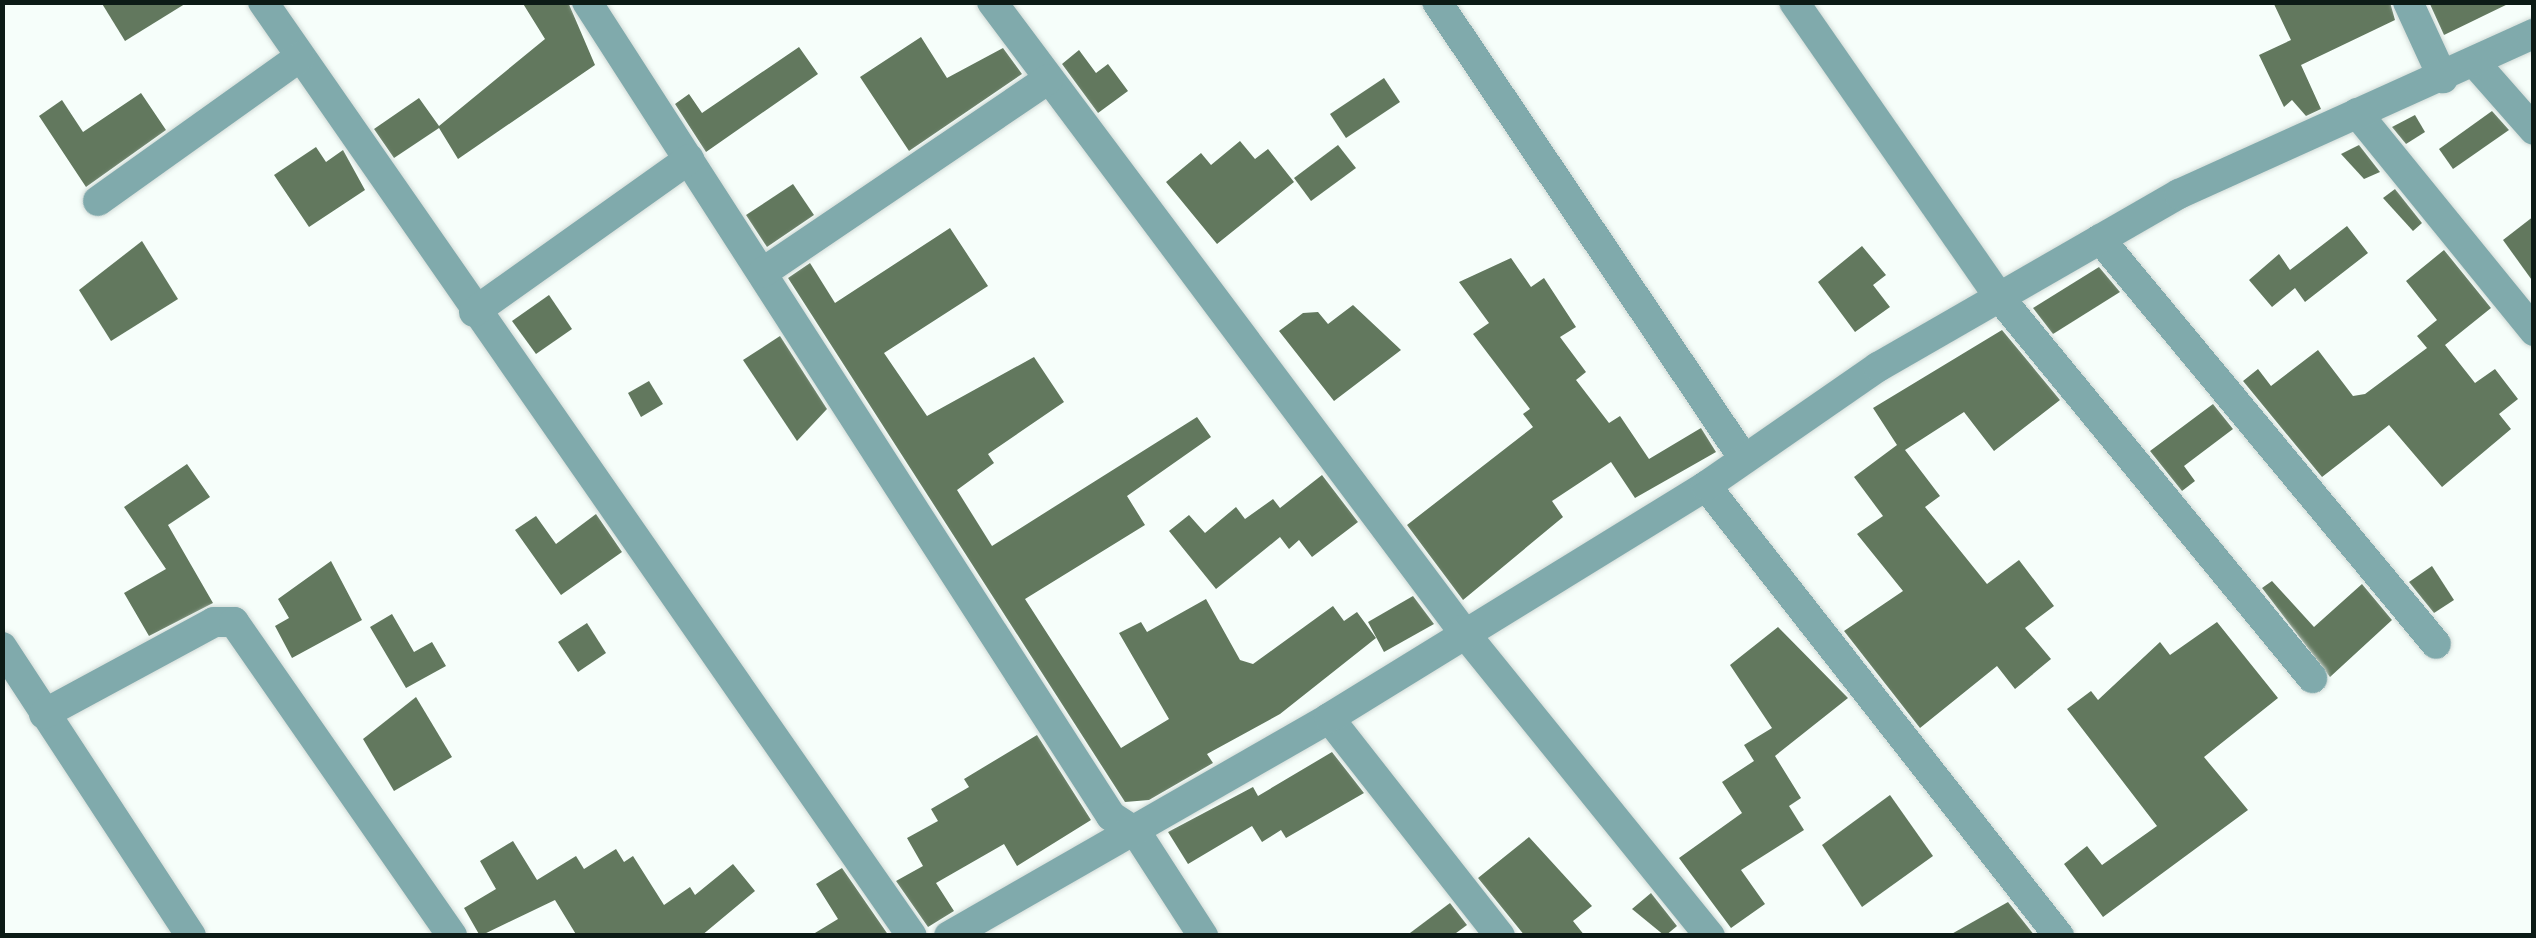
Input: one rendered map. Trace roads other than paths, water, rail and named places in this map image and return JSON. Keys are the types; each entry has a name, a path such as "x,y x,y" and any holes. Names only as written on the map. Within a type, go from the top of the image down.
{"street":[{"path":"263,2 474,312 912,936"},
{"path":"587,2 1111,816 1136,832 1203,936"},
{"path":"992,2 1462,630 1710,936"},
{"path":"1437,2 1742,456"},
{"path":"1794,2 2000,298 2312,678"},
{"path":"2408,2 2444,78"},
{"path":"950,936 1329,718 1462,630 1706,486 1742,456 2100,239 2357,113 2444,78 2534,34"},
{"path":"98,201 300,57"},
{"path":"2475,63 2534,130"},
{"path":"762,273 1048,79"},
{"path":"2357,113 2534,331"},
{"path":"474,312 689,159"},
{"path":"2100,239 2436,644"},
{"path":"1706,486 2060,936"},
{"path":"44,714 214,622 234,622 452,936"},
{"path":"2,647 191,936"},
{"path":"1329,718 1500,936"}]}
